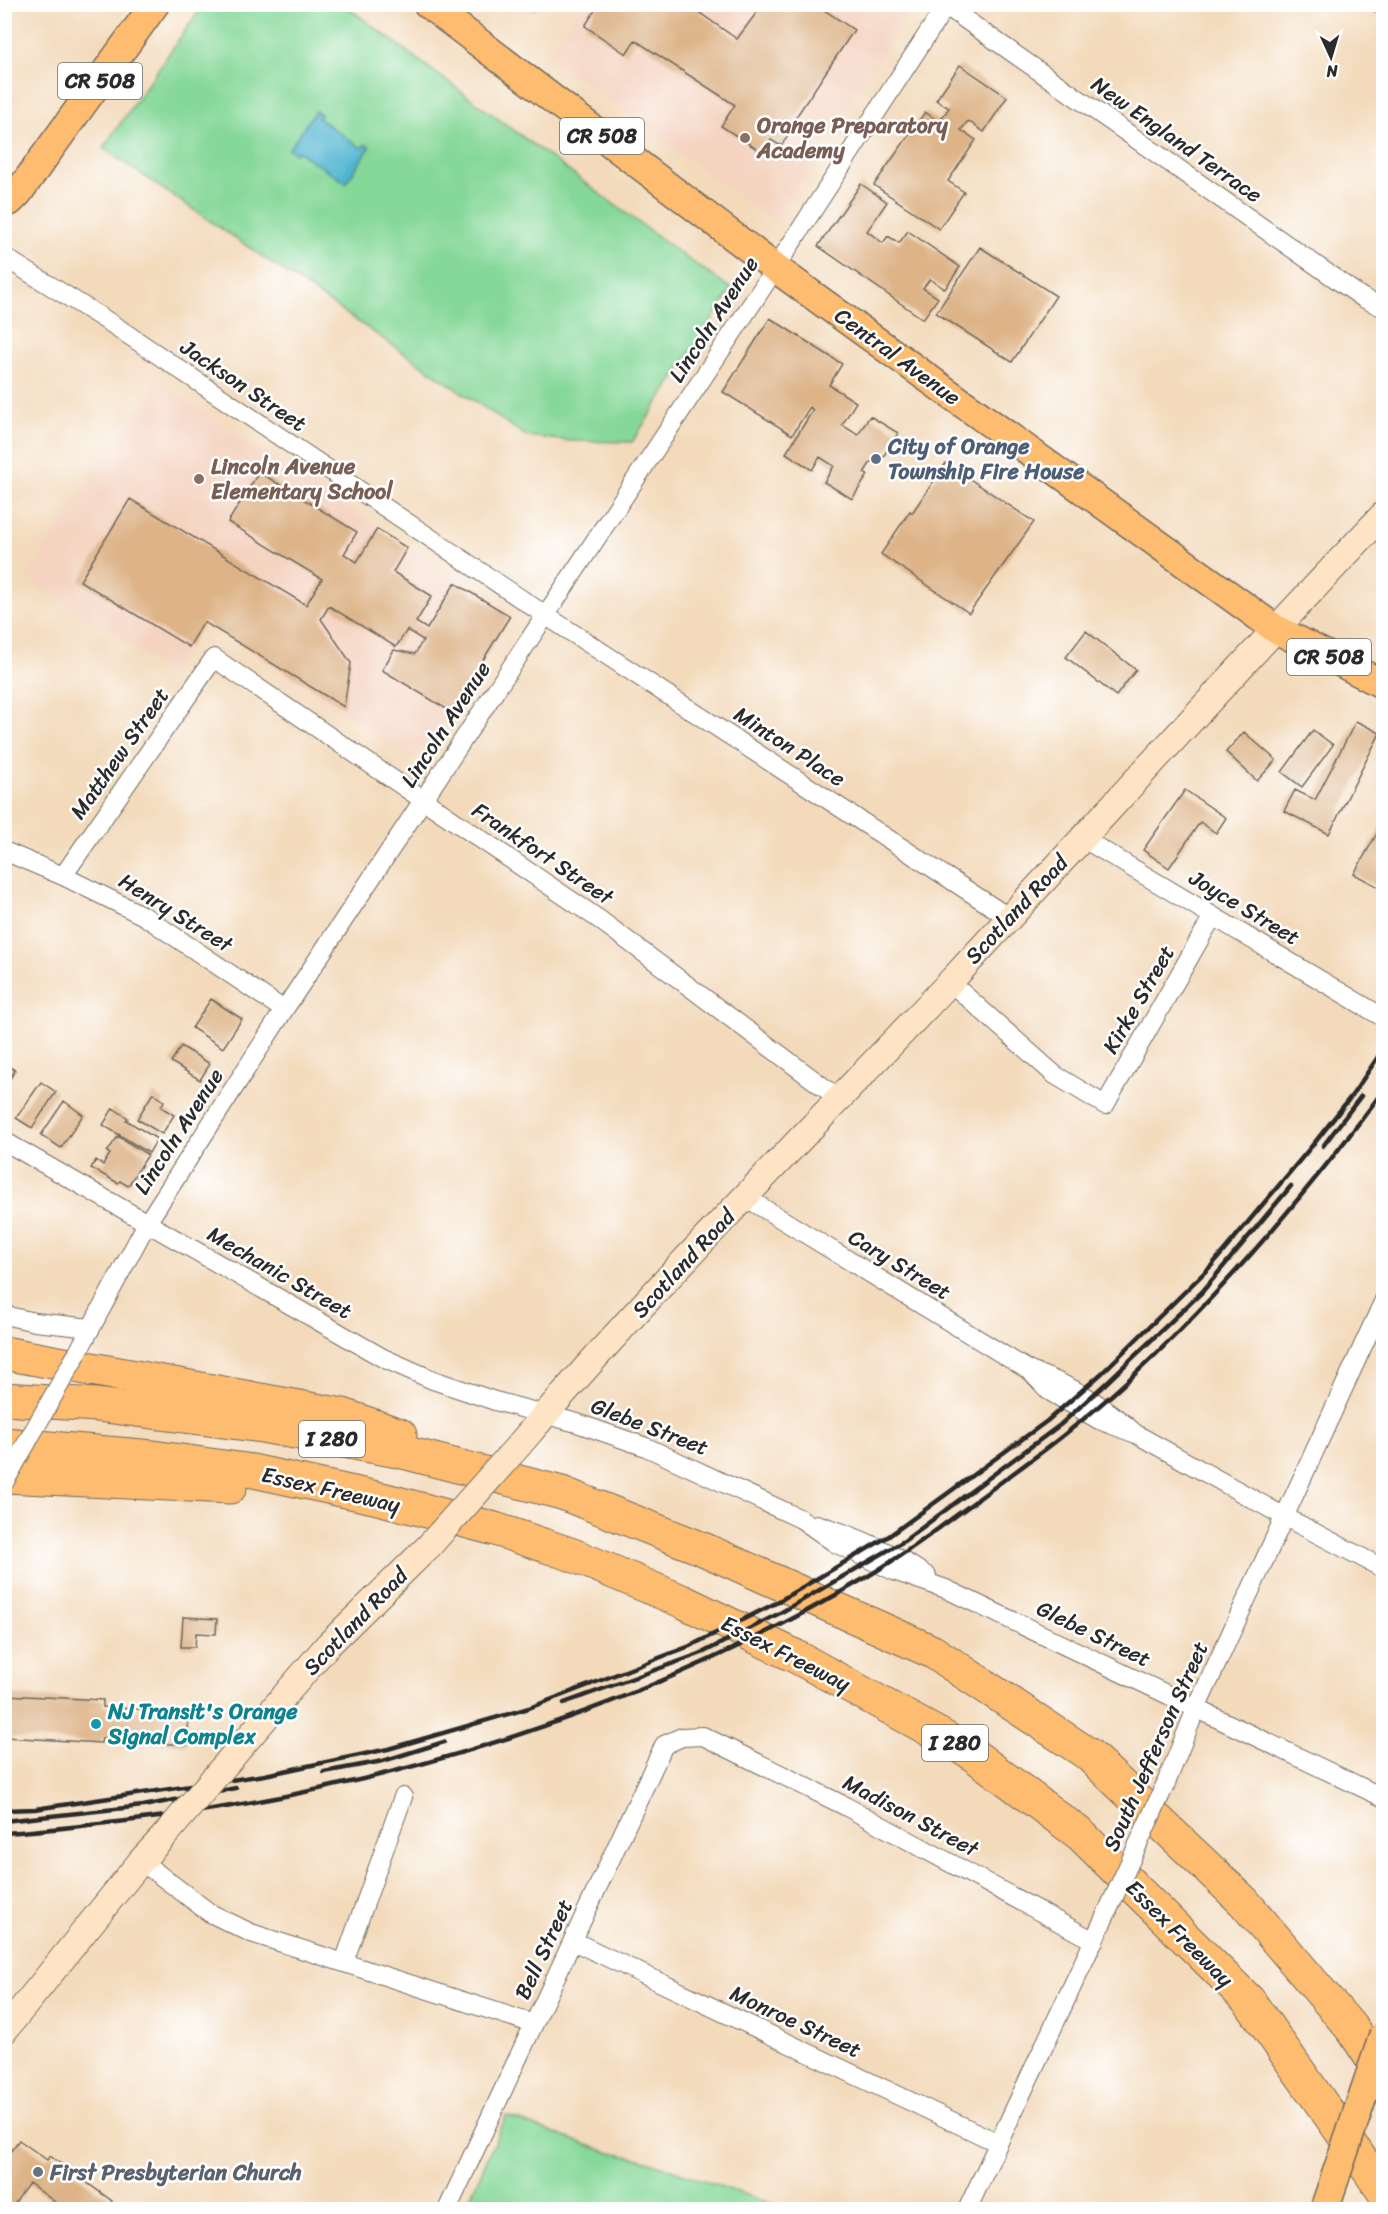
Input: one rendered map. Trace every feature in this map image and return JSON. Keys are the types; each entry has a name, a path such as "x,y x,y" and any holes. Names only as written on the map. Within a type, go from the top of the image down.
{"highway":[{"path":"4,1353 343,1415 562,1493"},
{"name":"Essex Freeway","path":"4,1398 97,1405 261,1426 403,1452 562,1493 703,1549 933,1652 1088,1754 1244,1902 1368,2032 1383,2076"},
{"name":"Essex Freeway","path":"4,1444 153,1457 242,1470 382,1499 495,1529 573,1555 684,1602 795,1656 967,1750 1081,1835 1249,2001 1383,2192"},
{"path":"4,1476 246,1488 382,1499"},
{"path":"1368,2032 1383,2061"}],"main road":[{"name":"CR 508","path":"6,203 36,169 155,4"},
{"name":"Central Avenue","path":"428,4 775,268 1274,628 1383,685"},
{"name":"Scotland Road","path":"4,2031 141,1861 327,1646 429,1546 604,1348 837,1098 950,982 1274,628 1383,514"},
{"path":"1324,2210 1368,2032"}],"street":[{"name":"Lincoln Avenue","path":"4,1483 147,1223 284,1010 775,268 946,5"},
{"name":"New England Terrace","path":"946,5 1363,298 1383,308"},
{"name":"Jackson Street","path":"4,257 112,324 545,615"},
{"name":"Minton Place","path":"545,615 1008,917"},
{"name":"Frankfort Street","path":"214,658 600,920 837,1098"},
{"name":"Matthew Street","path":"63,876 214,658"},
{"name":"Joyce Street","path":"1082,838 1383,1018"},
{"name":"Henry Street","path":"4,851 63,876 144,916 284,1010"},
{"name":"Kirke Street","path":"950,982 1055,1075 1105,1105 1213,916"},
{"name":"Mechanic Street","path":"4,1141 383,1358 433,1380 495,1401 545,1414"},
{"name":"Cary Street","path":"745,1197 1030,1371 1060,1382 1109,1410 1136,1434 1383,1569"},
{"name":"South Jefferson Street","path":"966,2210 1094,1941 1166,1783 1196,1709 1383,1300"},
{"path":"4,1315 35,1322 91,1328"},
{"name":"Glebe Street","path":"545,1414 646,1447 701,1471 801,1520 835,1543 874,1562 946,1589 1383,1798"},
{"name":"Madison Street","path":"703,1736 845,1806 1094,1941"},
{"name":"Bell Street","path":"447,2210 664,1746 682,1737 703,1736"},
{"path":"344,1962 403,1797"},
{"path":"141,1861 210,1913 251,1933 534,2024"},
{"name":"Monroe Street","path":"573,1941 998,2143"}],"shaded area":[{"name":"Orange Preparatory Academy","path":"580,5 914,5 775,222 547,55"},
{"name":"Lincoln Avenue Elementary School","path":"157,381 513,616 415,761 205,622 171,673 26,577"}],"green space":[{"path":"203,5 344,5 732,289 632,442 569,441 526,436 103,148"},
{"path":"506,2116 607,2152 644,2160 787,2209 465,2209"}],"water":[{"path":"315,111 321,114 318,118 362,148 365,144 370,147 346,183 297,151 295,153 289,149"}],"building":[{"path":"523,4 538,4 534,11"},
{"path":"599,4 706,4 700,13 737,39 763,4 815,4 854,30 790,126 793,128 781,146 771,140 763,153 721,126 735,105 635,40 626,54 585,26"},
{"path":"960,65 1007,97 984,132 968,121 961,130 976,140 948,181 964,192 939,229 874,185 925,112 939,122 949,108 936,100"},
{"path":"861,184 887,202 867,231 883,243 888,236 899,243 908,231 960,267 945,289 930,279 923,288 938,298 923,319 818,246"},
{"path":"980,247 1056,296 1012,362 936,313"},
{"path":"770,318 842,364 829,385 856,402 842,425 858,435 870,416 898,433 883,457 876,454 864,473 868,475 852,499 824,482 834,466 820,457 812,470 786,453 813,410 810,407 792,435 723,392"},
{"path":"946,463 1034,522 969,613 881,554"},
{"path":"259,472 357,532 344,554 357,562 377,529 407,548 393,572 432,596 416,622 427,629 455,583 510,616 453,713 382,670 394,650 415,654 423,640 407,630 396,647 329,606 321,619 351,663 344,707 204,622 189,647 80,581 130,499 306,605 322,579 228,522"},
{"path":"1086,631 1136,670 1116,696 1066,657"},
{"path":"1356,721 1380,733 1329,834 1284,811 1295,790 1315,800"},
{"path":"1313,730 1333,745 1302,787 1282,772"},
{"path":"1244,732 1276,760 1257,781 1226,752"},
{"path":"1185,790 1226,818 1216,833 1200,822 1169,868 1143,850"},
{"path":"1384,821 1384,890 1354,874"},
{"path":"211,999 242,1019 223,1048 192,1028"},
{"path":"181,1046 210,1064 200,1080 171,1062"},
{"path":"4,1064 15,1070 4,1089"},
{"path":"41,1082 56,1092 32,1128 16,1118"},
{"path":"153,1093 164,1101 161,1107 174,1115 162,1134 137,1119"},
{"path":"64,1101 83,1115 61,1148 41,1135"},
{"path":"113,1108 128,1118 126,1120 157,1139 149,1153 103,1125"},
{"path":"118,1136 148,1155 128,1186 91,1168 96,1160 103,1165 110,1154 107,1152"},
{"path":"183,1617 217,1619 216,1634 196,1633 195,1647 181,1647"},
{"name":"NJ Transit's Orange Signal Complex","path":"5,1695 103,1700 103,1707 189,1712 187,1745 102,1738 101,1743 5,1737"},
{"name":"First Presbyterian Church","path":"19,2140 47,2160 50,2156 112,2201 106,2210 66,2210 29,2183 10,2210 4,2210 4,2160"}],"railway":[{"path":"4,1810 35,1809 265,1775 388,1749 529,1708 690,1646 774,1604 889,1536 1047,1421 1102,1373 1212,1265 1316,1141 1353,1094 1384,1048"},
{"path":"4,1833 126,1821 223,1807 319,1789 414,1766 508,1738 601,1705 691,1668 780,1625 865,1578 911,1548 1049,1447 1123,1385 1173,1338 1244,1262 1327,1164 1384,1089"},
{"path":"1323,1146 1361,1096"},
{"path":"564,1703 702,1653 780,1613 904,1541 1060,1425 1104,1385 1202,1292 1291,1186"},
{"path":"324,1772 383,1761 444,1742"},
{"path":"4,1821 143,1806 236,1788"}],"place":[{"name":"Orange Preparatory Academy","path":"745,138"},
{"name":"City of Orange Township Fire House","path":"876,459"},
{"name":"Lincoln Avenue Elementary School","path":"199,479"},
{"name":"NJ Transit's Orange Signal Complex","path":"96,1724"},
{"name":"First Presbyterian Church","path":"38,2172"}]}
